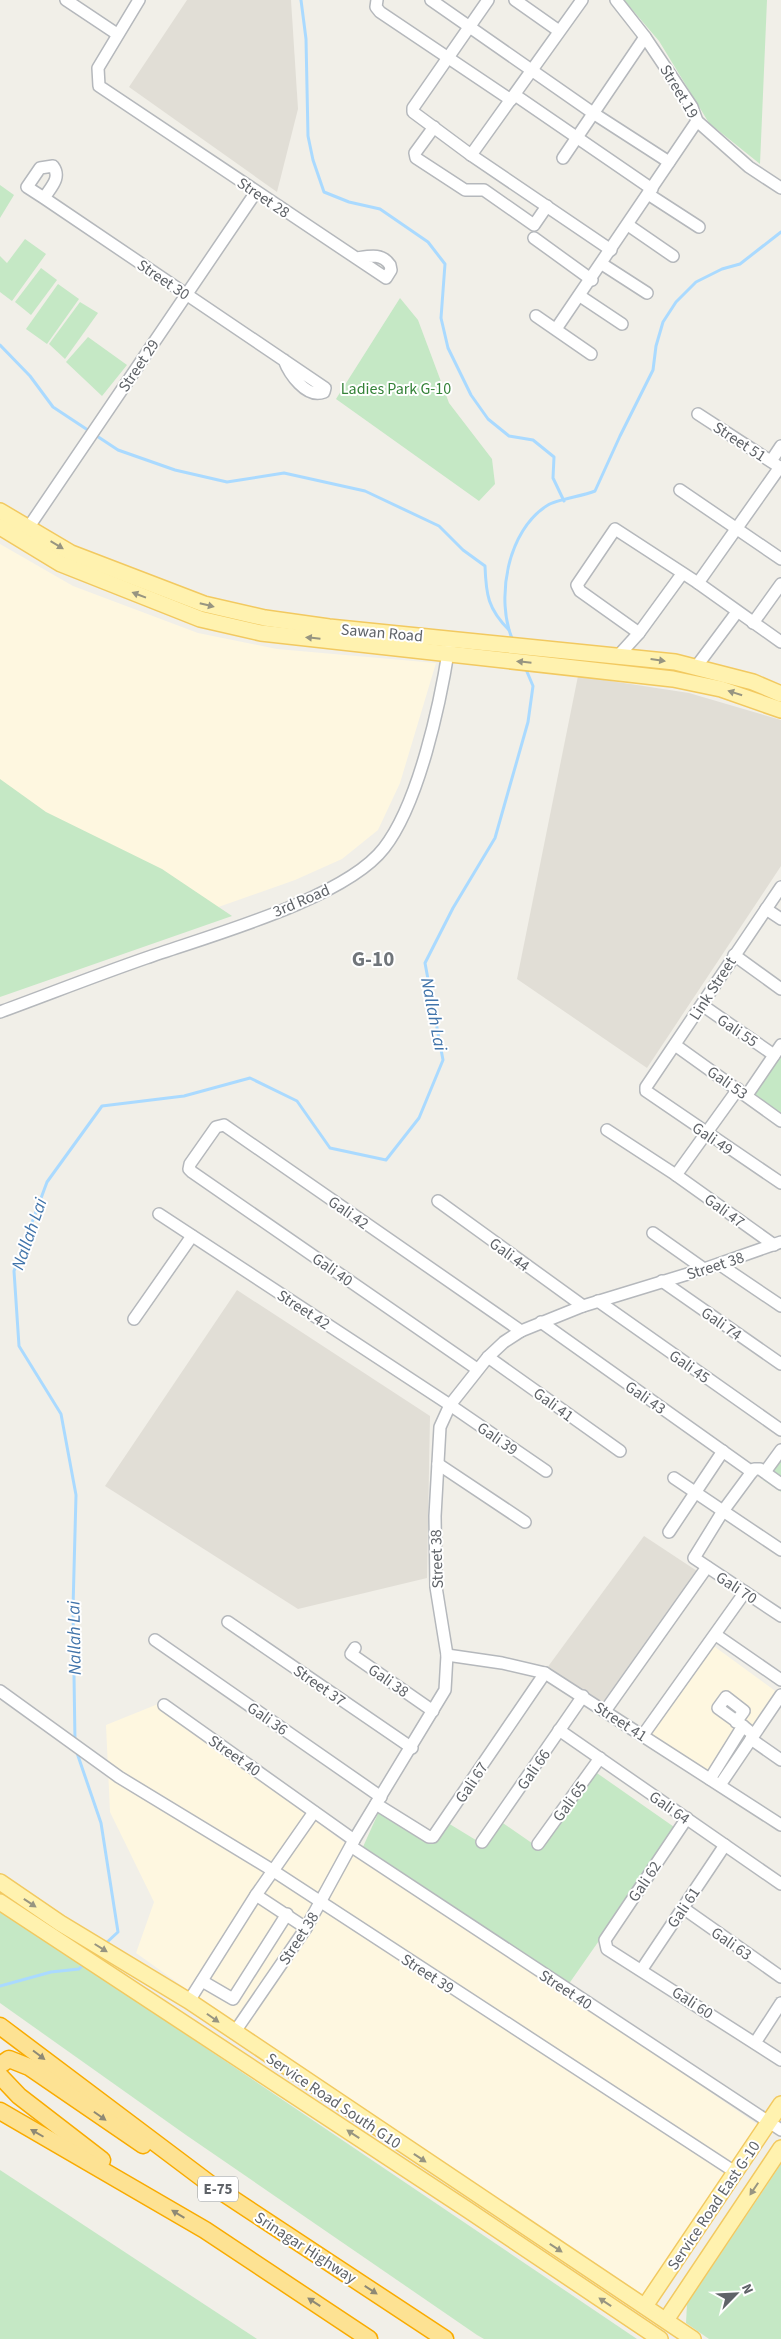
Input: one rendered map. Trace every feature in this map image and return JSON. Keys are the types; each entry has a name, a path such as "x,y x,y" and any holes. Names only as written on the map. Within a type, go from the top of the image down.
{"highway":[{"name":"Srinagar Highway","path":"0,2026 188,2167 445,2339"},
{"path":"0,2065 9,2059 28,2067 150,2150 188,2167"},
{"path":"0,2076 19,2096 154,2200"},
{"name":"E-75","path":"0,2111 205,2230 369,2339"}],"main road":[{"name":"Sawan Road","path":"0,510 24,533"},
{"name":"Sawan Road","path":"0,527 24,533 70,553 204,604 265,618 449,645 572,667 673,679 711,687 781,710"},
{"name":"Sawan Road","path":"449,645 619,655 696,667 752,682 781,694"},
{"name":"Service Road South G10","path":"0,1882 60,1923 189,2001 234,2033 693,2339"},
{"name":"Service Road South G10","path":"0,1902 468,2210 660,2339"},
{"name":"Service Road East G-10","path":"644,2306 735,2172 775,2126 781,2104"},
{"name":"Service Road East G-10","path":"666,2320 781,2148"},
{"path":"468,2210 476,2195"}],"street":[{"path":"66,0 117,34 139,0"},
{"path":"377,0 376,8 380,12 448,59 576,138 699,227"},
{"path":"431,0 593,113 669,162"},
{"path":"488,0 413,108 413,112 495,171 611,250"},
{"path":"515,0 559,31"},
{"path":"471,154 582,0"},
{"name":"Street 19","path":"616,0 645,37 692,108 697,121 749,167 781,188"},
{"name":"Street 28","path":"117,34 98,68 100,86 386,278 390,272 390,265 384,258 371,256 357,258"},
{"path":"563,158 645,37"},
{"path":"556,329 592,280 697,121"},
{"path":"434,127 415,153 416,158 465,190 484,190 534,225 547,206"},
{"path":"484,190 495,171"},
{"name":"Street 29","path":"24,533 256,192"},
{"name":"Street 30","path":"44,198 284,360"},
{"path":"628,225 673,256"},
{"path":"534,238 592,280"},
{"path":"602,264 647,293"},
{"path":"580,296 622,324"},
{"path":"536,316 591,354"},
{"name":"Street 51","path":"698,414 777,466"},
{"path":"698,583 777,466 781,446"},
{"path":"680,490 781,558"},
{"path":"639,633 580,591 576,586 612,531 618,529 781,642"},
{"path":"619,655 639,633 682,574"},
{"path":"753,623 781,584"},
{"path":"696,667 738,612"},
{"name":"3rd Road","path":"0,1012 286,907 322,892 364,869 384,848 409,803 420,771 449,645"},
{"name":"Link Street","path":"646,1091 646,1087 781,887"},
{"path":"766,909 781,919"},
{"path":"734,956 781,989"},
{"name":"Gali 55","path":"702,1005 778,1050"},
{"name":"Gali 53","path":"675,1045 781,1120"},
{"path":"676,1175 706,1133 778,1050"},
{"name":"Gali 49","path":"646,1091 781,1183"},
{"name":"Gali 42","path":"189,1169 216,1127 224,1125 522,1331"},
{"name":"Gali 47","path":"608,1130 777,1244"},
{"name":"Gali 40","path":"189,1169 477,1369"},
{"name":"Gali 44","path":"438,1201 583,1306"},
{"name":"Street 42","path":"159,1214 450,1405"},
{"path":"653,1233 704,1269"},
{"path":"134,1319 192,1236"},
{"name":"Street 38","path":"234,2033 321,1904 353,1844 445,1690 447,1655 436,1587 435,1516 440,1426 450,1405 488,1357 504,1342 522,1331 583,1306 704,1269 777,1244"},
{"path":"719,1264 781,1306"},
{"name":"Gali 74","path":"662,1281 781,1364"},
{"name":"Gali 45","path":"598,1301 781,1430"},
{"name":"Gali 43","path":"541,1322 723,1451 781,1484"},
{"name":"Gali 41","path":"488,1357 620,1451"},
{"name":"Gali 39","path":"450,1405 546,1471"},
{"path":"723,1511 758,1471 781,1450"},
{"path":"669,1532 723,1451"},
{"path":"438,1464 525,1522"},
{"path":"674,1478 781,1550"},
{"name":"Gali 70","path":"723,1511 694,1558 781,1616"},
{"path":"605,1711 707,1567"},
{"path":"643,1735 744,1592"},
{"name":"Street 37","path":"228,1622 412,1748"},
{"path":"716,1634 781,1680"},
{"name":"Gali 36","path":"155,1640 379,1801"},
{"name":"Gali 38","path":"355,1648 351,1654 433,1711"},
{"name":"Street 41","path":"447,1655 502,1663 545,1673 781,1825"},
{"name":"Gali 67","path":"379,1801 429,1837 434,1837 545,1673"},
{"name":"Street 39","path":"0,1692 119,1777 272,1870 321,1904 735,2172"},
{"name":"Gali 66","path":"482,1842 583,1696"},
{"path":"720,1785 781,1696"},
{"name":"Street 40","path":"164,1705 314,1812 353,1844 775,2126"},
{"path":"710,1779 739,1724 781,1760"},
{"name":"Gali 64","path":"559,1730 781,1884"},
{"name":"Gali 65","path":"538,1844 600,1758"},
{"path":"189,2001 272,1870 314,1812"},
{"name":"Gali 62","path":"605,1945 605,1940 686,1818"},
{"name":"Gali 61","path":"642,1969 725,1845"},
{"path":"256,1895 306,1928"},
{"name":"Gali 63","path":"683,1908 781,1977"},
{"path":"202,1981 233,1999 287,1914"},
{"name":"Gali 60","path":"605,1945 781,2060"},
{"path":"755,2043 781,2003"}],"shaded area":[{"path":"187,0 291,0 298,109 277,192 129,87"},
{"path":"0,544 73,586 198,633 277,649 436,663 400,783 378,830 342,859 295,880 0,984"},
{"path":"578,676 689,693 781,720 781,866 647,1068 517,979"},
{"path":"237,1290 430,1416 427,1578 298,1609 105,1486"},
{"path":"644,1536 697,1571 603,1705 547,1668"},
{"path":"711,1644 778,1693 714,1787 645,1737"},
{"path":"158,1704 431,1907 639,2043 761,2127 645,2296 259,2041 136,1953 154,1902 110,1812 106,1725"}],"green space":[{"path":"624,0 767,0 760,164 709,123 659,41"},
{"path":"0,185 14,195 0,218"},
{"path":"25,239 46,254 12,301 0,292 0,256 7,263"},
{"path":"41,268 57,280 31,315 15,302"},
{"path":"58,284 79,299 47,344 26,329"},
{"name":"Ladies Park G-10","path":"400,298 418,320 449,403 492,459 495,484 479,501 336,399"},
{"path":"80,302 98,313 65,359 49,344"},
{"path":"88,337 127,365 102,396 66,362"},
{"path":"0,779 46,812 162,869 232,916 0,997"},
{"path":"781,1055 781,1116 753,1096"},
{"path":"781,1454 781,1492 763,1480"},
{"path":"594,1771 677,1829 566,1988 362,1849 381,1807 432,1838 443,1820 484,1845 500,1821 539,1848"},
{"path":"0,1909 637,2339 484,2339 477,2335 186,2135 0,2003"},
{"path":"781,2164 781,2339 709,2339 686,2323 687,2304"},
{"path":"0,2170 257,2339 0,2339"}],"waterway":[{"path":"301,0 306,39 308,136 313,160 324,192 349,202 380,209 428,242 445,264 441,318 448,348 471,395 488,419 509,436 533,440 554,457 553,478 564,501"},
{"path":"513,641 505,606 505,587 508,567 514,548 523,531 534,516 548,505 595,491 653,370 656,346 663,322 676,302 696,282 722,269 740,264 781,232"},
{"path":"0,345 30,376 53,407 118,450 175,470 227,482 284,473 365,491 439,526 463,550 485,566 489,601 492,608 509,630"},
{"name":"Nallah Lai","path":"75,1742 73,1608 76,1495 61,1414 19,1346 14,1271 47,1182 102,1106 184,1096 250,1078 297,1101 330,1148 386,1160 419,1118 443,1060 425,963 453,908 495,838 528,722 533,686 525,667"},
{"name":"Nallah Lai","path":"76,1750 101,1823 118,1932 104,1945"},
{"name":"Nallah Lai","path":"0,1986 51,1972 79,1969 85,1963"}],"district":[{"name":"G-10","path":"373,959"}]}
